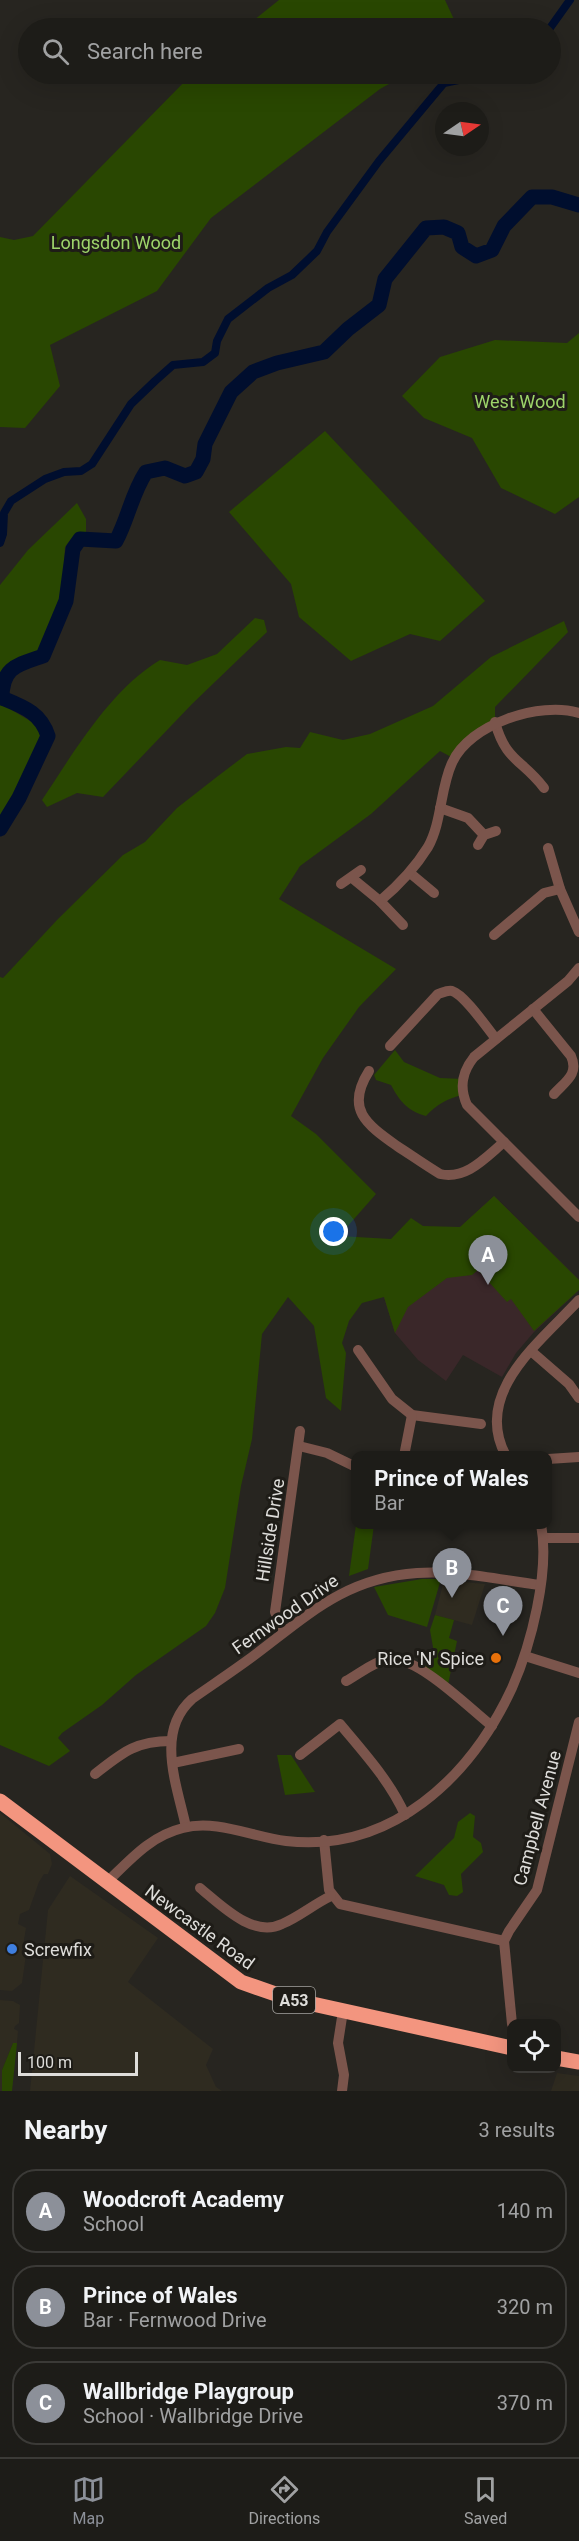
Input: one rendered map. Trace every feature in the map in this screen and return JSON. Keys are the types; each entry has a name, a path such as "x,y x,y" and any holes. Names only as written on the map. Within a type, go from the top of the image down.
{"highway":[{"name":"Newcastle Road","path":"0,1801 106,1883 241,1982 281,1997 507,2047"},
{"path":"561,2059 579,2062"}],"street":[{"path":"380,902 410,873 429,845 452,763 468,743 495,722 533,712 566,710 579,713"},
{"path":"495,722 500,741 506,751 532,774 545,790"},
{"path":"440,808 468,818 484,835"},
{"path":"478,845 484,835 496,831"},
{"path":"548,848 560,889 579,932"},
{"path":"341,884 361,870"},
{"path":"410,873 434,893"},
{"path":"352,878 403,925"},
{"path":"494,935 544,893 560,889"},
{"path":"579,968 568,981 496,1039 468,1065 462,1090 467,1105 579,1217"},
{"path":"390,1046 438,994 449,991 455,992 462,999 496,1039"},
{"path":"533,1010 575,1064 573,1076 554,1094"},
{"path":"369,1080 358,1100 368,1123 440,1174 449,1176 462,1174 504,1142"},
{"path":"504,1451 497,1437 495,1422 497,1406 508,1380 531,1351 579,1300"},
{"path":"358,1350 392,1399 412,1415 481,1424"},
{"path":"531,1351 569,1384 579,1398"},
{"path":"405,1451 412,1415"},
{"name":"Hillside Drive","path":"284,1631 274,1612 300,1431"},
{"path":"299,1446 327,1452 351,1464"},
{"path":"552,1459 579,1457"},
{"path":"106,1883 148,1843 159,1836 186,1827 211,1826 284,1840 324,1840 364,1832 405,1815 430,1799 469,1759 492,1726 525,1656 540,1586 542,1529"},
{"path":"543,1538 579,1538"},
{"name":"Fernwood Drive","path":"186,1827 173,1763 171,1741 176,1718 183,1707 254,1656 284,1631 346,1590 390,1576 419,1573 444,1574 540,1586"},
{"path":"525,1656 579,1673"},
{"path":"346,1681 378,1662 387,1659 405,1661 430,1677 492,1726"},
{"name":"Campbell Avenue","path":"504,1941 537,1890 579,1722"},
{"path":"300,1755 340,1724 382,1775 398,1798 405,1815"},
{"path":"95,1774 132,1747 171,1741"},
{"path":"173,1763 239,1749"},
{"path":"324,1840 331,1896 340,1904 504,1941 512,2019"},
{"path":"200,1888 252,1925 264,1928 283,1924 331,1896"},
{"path":"342,2091 344,2075 338,2043 344,2012"}],"shaded area":[{"path":"494,1196 579,1280 579,1290 534,1332 516,1353 502,1377 463,1355 446,1381 418,1360 395,1333 384,1297"},
{"path":"444,1580 485,1584 472,1625 435,1615"},
{"path":"0,1813 50,1854 52,1864 48,1874 44,1874 39,1882 29,1910 20,1914 18,1924 26,1928 23,1946 26,1951 25,1962 22,1983 12,1991 0,1990"},
{"path":"70,1876 158,1938 128,1982 213,2049 206,2065 216,2087 222,2091 30,2091 48,1910"},
{"path":"0,2000 13,2001 20,2005 19,2023 14,2029 18,2031 17,2043 13,2043 2,2070 2,2091 0,2091"},
{"path":"557,2073 579,2076 579,2091 551,2091"}],"green space":[{"path":"279,0 445,0 453,18 256,18"},
{"name":"Longsdon Wood","path":"182,84 389,84 211,218 157,291 50,345 60,386 25,428 0,427 0,237 14,240 33,236"},
{"name":"West Wood","path":"579,333 579,497 555,514 501,488 472,438 424,418 402,396 440,357 495,340 567,343"},
{"path":"325,431 485,601 440,641 410,634 351,661 299,617 291,584 229,512"},
{"path":"77,503 86,519 86,536 71,539 65,547 62,596 42,652 6,666 0,675 0,585 28,550"},
{"path":"255,618 264,620 267,632 192,704 103,797 77,793 47,807 42,800 94,723 125,688 160,660 187,665 217,654"},
{"path":"564,621 568,632 495,707 495,722 455,759 440,751 371,814 300,866 279,899 396,969 359,1007 323,1058 291,1116 316,1134 376,1194 339,1236 391,1239 411,1218 423,1226 460,1227 494,1196 579,1280 579,1290 534,1331 511,1299 507,1302 478,1270 472,1275 447,1278 408,1307 395,1333 384,1297 362,1303 349,1321 342,1343 346,1353 341,1411 326,1398 314,1326 288,1297 262,1334 252,1439 241,1486 225,1588 215,1613 206,1626 136,1675 102,1705 62,1733 58,1738 70,1751 49,1766 0,1745 0,977 3,978 57,920 123,855 145,842 177,808 247,754 286,747 300,748 310,732 343,740 370,734 433,706 491,657"},
{"path":"0,701 37,725 41,736 22,778 0,816"},
{"path":"395,1050 404,1062 440,1078 463,1079 463,1095 443,1102 426,1116 409,1108 401,1101 391,1085 376,1080 374,1075"},
{"path":"355,1529 373,1529 368,1569 349,1576"},
{"path":"422,1579 441,1579 427,1627 388,1615 374,1587"},
{"path":"435,1615 454,1620 449,1638 457,1641 448,1685 420,1665 434,1653 430,1630"},
{"path":"277,1755 291,1755 315,1792 285,1795"},
{"path":"470,1813 475,1816 473,1837 481,1843 483,1852 461,1874 463,1892 457,1896 449,1895 444,1885 415,1876 454,1838 458,1822"},
{"path":"13,2043 17,2043 12,2091 2,2091 2,2070"}],"waterway":[{"path":"557,18 570,0"},
{"path":"0,543 4,513 11,501 45,479 64,472 81,471 92,464 131,404 155,381 173,365 203,362 215,353 217,341 228,319 268,288 292,275 317,251 327,232 379,161 443,84"},
{"path":"0,829 19,798 48,736 36,716 2,698 5,680 8,673 19,665 43,656 66,601 73,549 80,539 116,541 146,472 165,468 185,476 196,472 203,459 205,444 231,392 253,372 277,363 324,352 348,329 379,305 385,279 426,228 444,227 458,233 462,247 476,256 492,250 504,226 532,197 552,197 579,205"}],"place":[{"name":"Woodcroft Academy","path":"488,1285"},
{"name":"Prince of Wales","path":"452,1598"},
{"name":"Wallbridge Playgroup","path":"503,1636"},
{"name":"Rice 'N' Spice","path":"496,1658"},
{"name":"Screwfix","path":"12,1949"}]}
